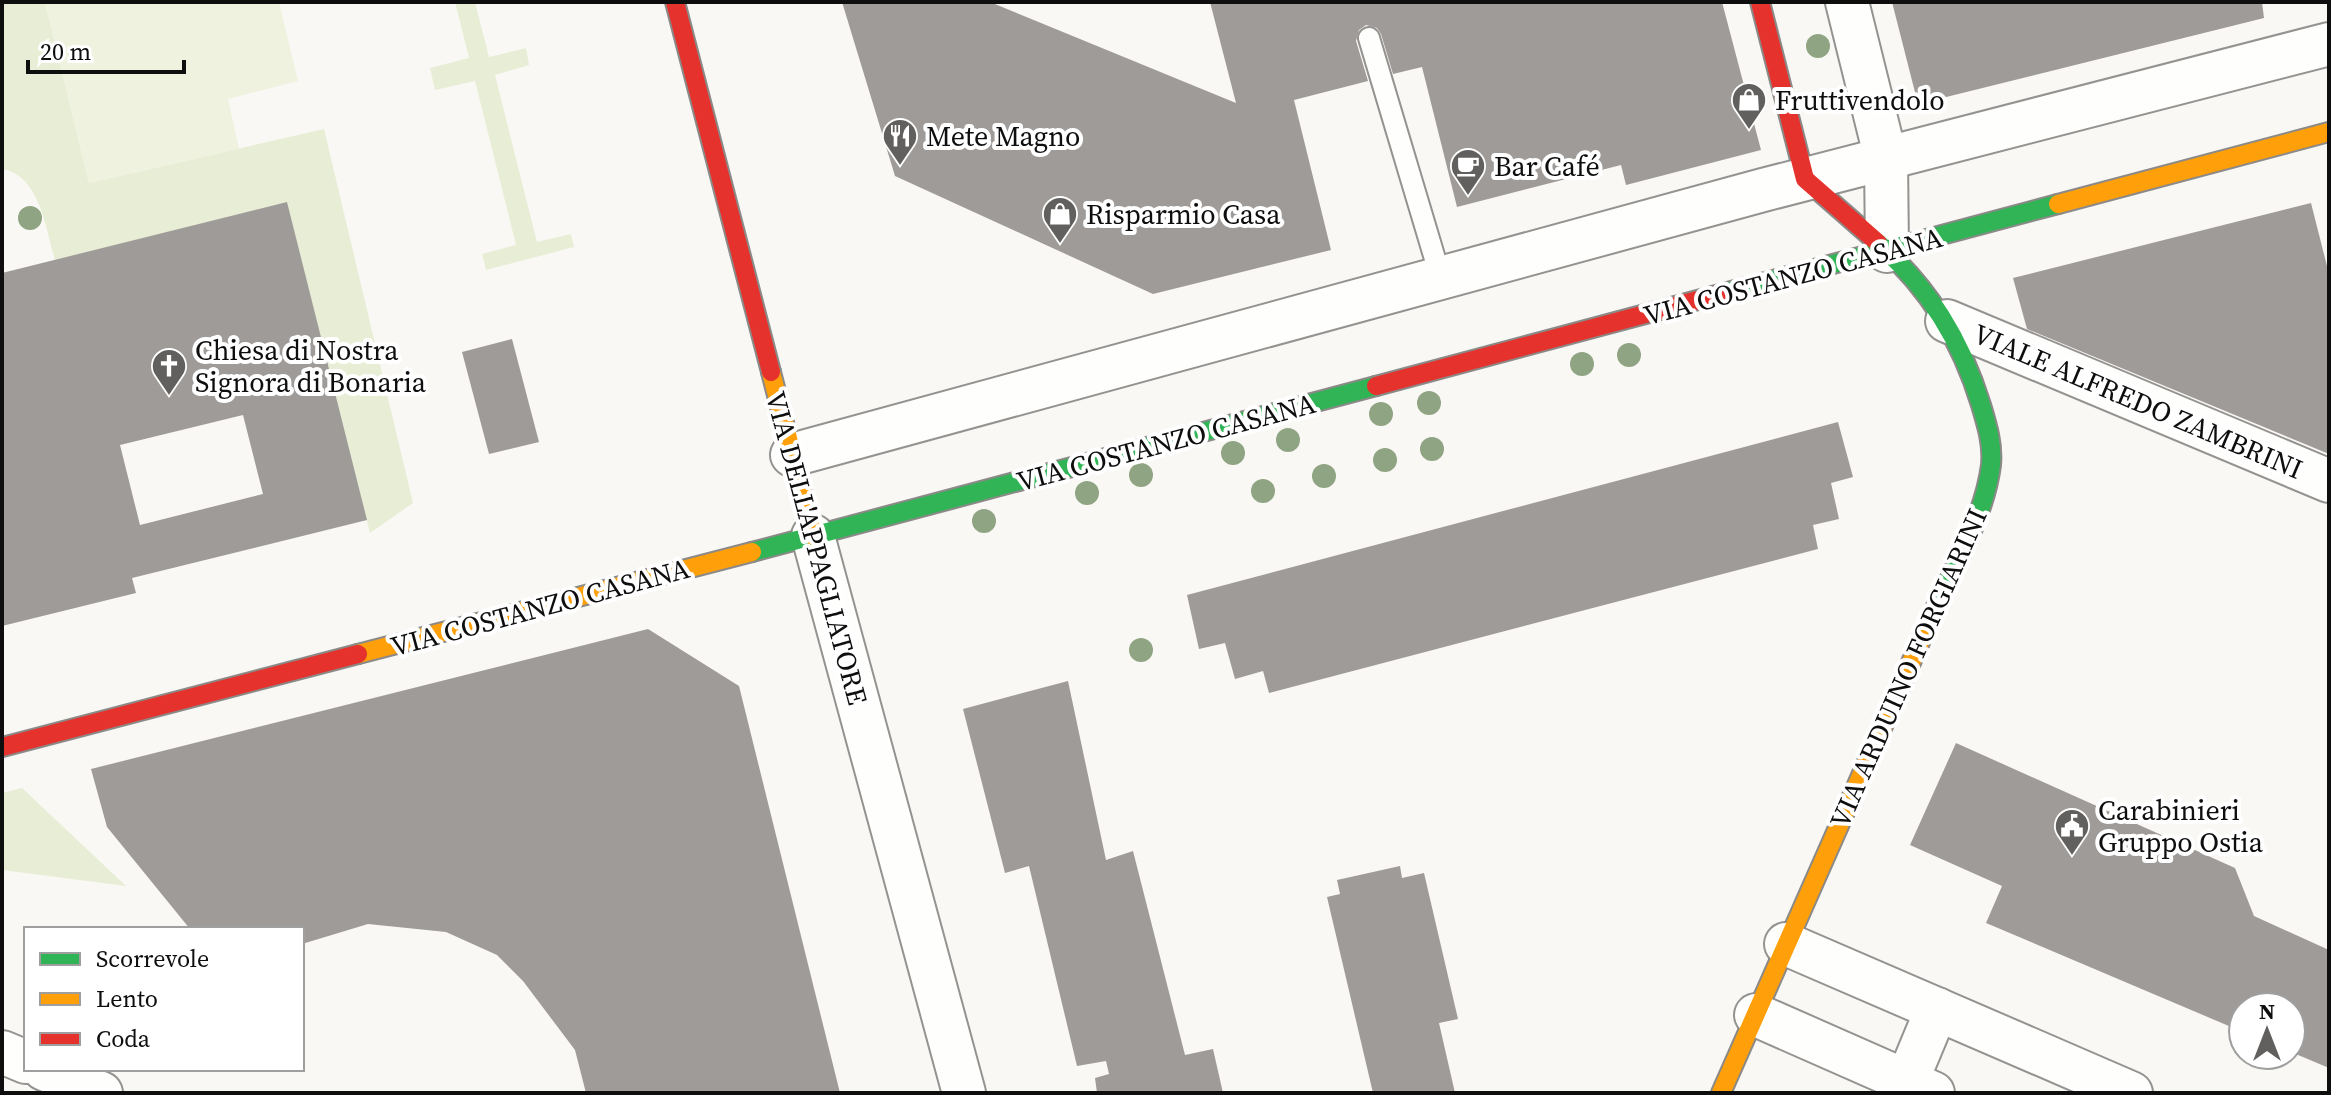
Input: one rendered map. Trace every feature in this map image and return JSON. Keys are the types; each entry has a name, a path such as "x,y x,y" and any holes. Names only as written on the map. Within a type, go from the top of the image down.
{"street":[{"name":"VIA DELL'APPAGLIATORE","path":"675,2 813,536 964,1093"},
{"path":"1760,2 1805,179"},
{"path":"1847,2 1886,159 1887,251"},
{"path":"792,455 1805,179 2329,44"},
{"name":"VIA COSTANZO CASANA","path":"2,747 813,536 2329,132"},
{"name":"VIA ARDUINO FORGIARINI","path":"1721,1093 1987,487 1991,464 1987,417 1967,360 1947,321 1887,251 1805,179"},
{"name":"VIALE ALFREDO ZAMBRINI","path":"1947,321 2329,481"},
{"path":"1786,944 2116,1090"},
{"path":"1756,1015 1920,1087 1937,1009"},
{"path":"2,1052 24,1061"},
{"path":"49,1071 101,1093"}],"lane":[{"path":"1369,38 1441,279"}],"green space":[{"path":"2,2 45,2 89,183 324,129 413,503 370,533 287,203 55,260 33,193 15,173 2,169"},
{"path":"45,2 279,2 298,81 228,99 239,149 89,183"},
{"path":"455,2 475,2 489,57 526,48 529,65 495,75 537,242 571,234 574,247 486,270 482,254 516,245 475,81 435,90 430,68 469,58"},
{"path":"22,788 126,886 2,870 2,793"}],"building":[{"path":"842,2 990,2 1236,103 1210,2 1722,2 1761,150 1626,185 1621,165 1457,207 1422,67 1393,74 1381,34 1377,28 1366,25 1359,30 1356,41 1368,81 1294,100 1331,250 1153,294 895,176"},
{"path":"1892,2 2262,2 2264,18 1918,104"},
{"name":"Chiesa di Nostra Signora di Bonaria","path":"287,202 367,520 132,578 136,593 2,626 2,273","holes":["243,415 263,494 140,525 120,445"]},
{"path":"2311,203 2329,274 2329,454 2027,329 2013,278"},
{"path":"512,339 539,442 489,454 462,352"},
{"path":"1838,422 1853,477 1831,483 1839,519 1813,525 1818,549 1269,693 1263,671 1235,679 1225,643 1199,649 1187,595"},
{"path":"648,629 739,686 840,1093 586,1093 575,1050 523,981 497,955 446,932 368,924 304,943 304,927 188,927 107,827 91,769"},
{"path":"1068,681 1106,860 1133,851 1185,1055 1213,1049 1223,1093 1097,1093 1095,1078 1109,1074 1106,1061 1077,1066 1029,866 1005,873 963,709"},
{"name":"Carabinieri Gruppo Ostia","path":"1956,743 2235,868 2254,916 2329,950 2329,1068 2307,1059 2307,991 2227,991 2227,1025 1986,923 2002,886 1910,845"},
{"path":"1400,866 1402,878 1424,873 1458,1019 1439,1023 1455,1093 1373,1093 1327,897 1340,894 1337,880"}],"traffic: fast":[{"path":"1724,293 2058,204"},
{"path":"1878,243 1913,278 1953,337 1973,381 1990,442 1991,465 1981,506 1928,624"},
{"path":"752,552 1376,386"}],"traffic: slow":[{"path":"2058,204 2329,132"},
{"path":"771,372 813,536"},
{"path":"358,654 752,552"},
{"path":"1721,1093 1928,624"}],"traffic: jam":[{"path":"675,2 771,372"},
{"path":"1760,2 1805,179 1878,243"},
{"path":"1376,386 1724,293"},
{"path":"2,747 358,654"}],"place":[{"name":"Fruttivendolo","path":"1749,131"},
{"name":"Mete Magno","path":"900,167"},
{"name":"Bar Café","path":"1468,197"},
{"name":"Risparmio Casa","path":"1060,245"},
{"name":"Chiesa di Nostra Signora di Bonaria","path":"169,397"},
{"name":"Carabinieri Gruppo Ostia","path":"2072,857"}]}
